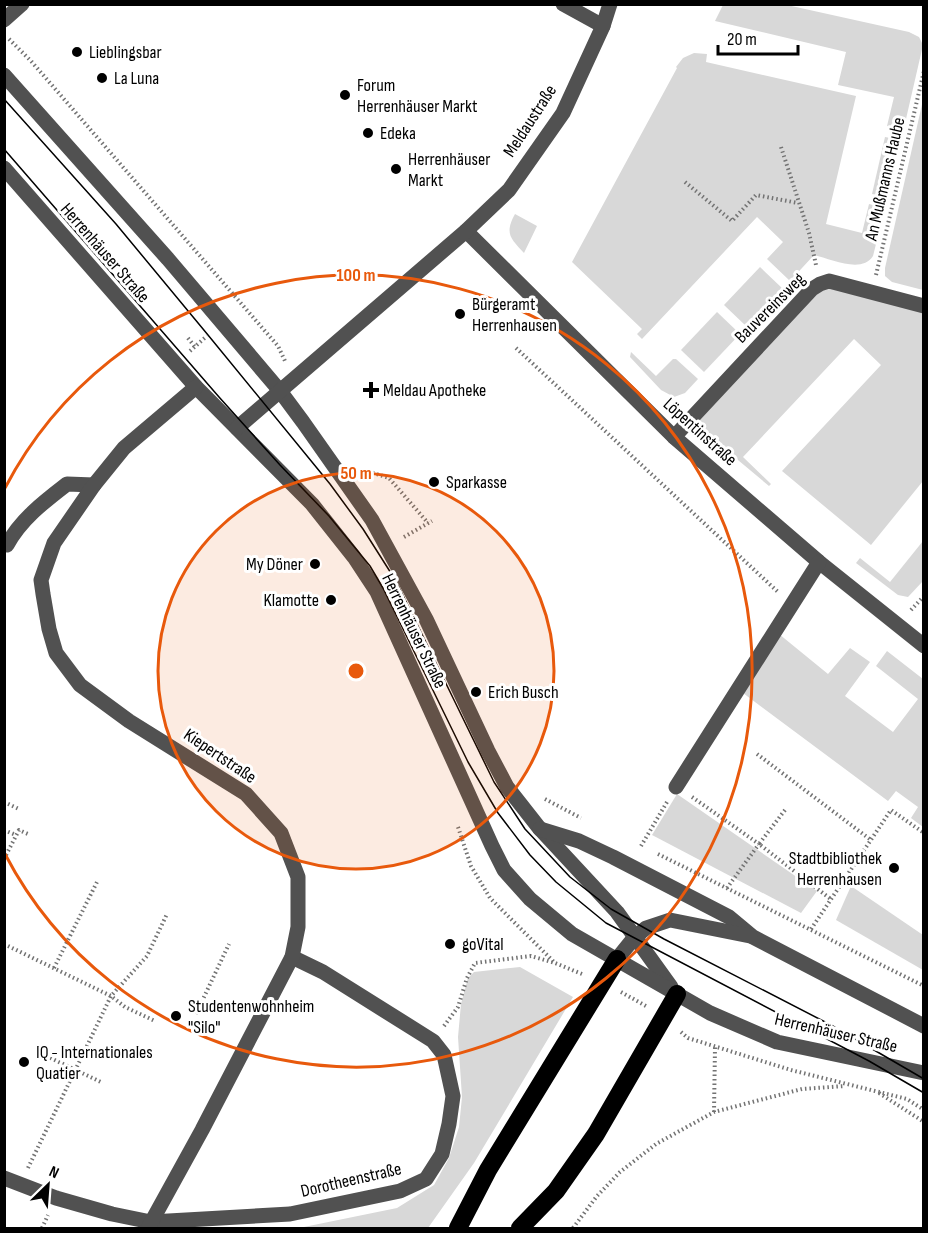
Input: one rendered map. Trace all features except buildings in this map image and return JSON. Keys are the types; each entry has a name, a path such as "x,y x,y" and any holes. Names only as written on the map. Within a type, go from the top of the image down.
{"highway":[{"path":"458,1228 488,1170 617,959"},
{"path":"536,1228 556,1191 596,1134 676,994"},
{"path":"445,1228 488,1170"},
{"path":"520,1228 556,1191"}],"street":[{"path":"4,21 22,4"},
{"path":"563,4 603,26"},
{"name":"Meldaustraße","path":"237,428 466,231 509,190 563,113 603,26 610,4"},
{"name":"Herrenhäuser Straße","path":"4,75 280,391 372,520 426,620 507,787 540,829 616,912 676,994"},
{"name":"Herrenhäuser Straße","path":"4,168 196,387 312,504 354,557 377,592 504,870 530,899 572,934 676,994 738,1026 777,1042 924,1073"},
{"name":"Löpentinstraße","path":"466,231 674,437 819,562 924,646"},
{"name":"Bauvereinsweg","path":"674,437 819,284 829,281 924,306"},
{"name":"Kiepertstraße","path":"149,1225 202,1130 292,957 298,927 298,877 280,833 246,794 129,721 80,685 57,653 49,629 41,580 54,543 94,485 124,448 196,387"},
{"path":"7,545 13,533 39,506 67,484 94,485"},
{"path":"676,787 819,562"},
{"name":"Herrenhäuser Straße","path":"540,829 579,841 613,857 729,917 753,937 924,1026"},
{"name":"Herrenhäuser Straße","path":"617,959 645,928 670,920 753,937"},
{"name":"Dorotheenstraße","path":"4,1178 50,1196 149,1225 290,1214 400,1191 426,1179 442,1154 453,1096 444,1055 432,1041 323,972 292,957"}],"path":[{"name":"An Mußmanns Haube","path":"872,293 924,71"},
{"path":"781,147 809,233 819,284"},
{"path":"685,182 732,221 756,195 799,203"},
{"path":"176,364 242,305"},
{"path":"188,338 195,346"},
{"path":"516,348 791,605"},
{"path":"364,470 389,478 430,522 414,531"},
{"path":"756,754 871,840"},
{"path":"641,846 676,787 759,844 832,900"},
{"path":"4,802 19,809"},
{"path":"727,888 785,810"},
{"path":"811,929 891,810 924,833"},
{"path":"456,821 471,866 490,898 555,963"},
{"path":"4,830 16,835"},
{"path":"4,859 19,830 28,834"},
{"path":"632,842 924,986"},
{"path":"54,968 97,882"},
{"path":"20,1185 111,996 147,956 167,914"},
{"path":"4,944 111,996 125,1007 155,1021"},
{"path":"196,1014 229,944"},
{"path":"432,1041 458,1007 467,978 475,963 531,956 555,963 635,998 688,1038 715,1047 714,1112"},
{"path":"37,1059 40,1053 103,1083"},
{"path":"573,1228 597,1196 620,1172 656,1144 714,1112 802,1089 849,1086 907,1099 924,1110"},
{"path":"876,1091 924,1122"}],"shaded area":[{"path":"723,5 787,5 909,32 919,37 923,45 903,132 887,126 894,97 838,85 846,52 715,21"},
{"path":"694,53 707,54 706,62 856,96 826,224 862,233 869,204 885,208 873,256 868,261 854,265 814,255 790,281 767,259 783,242 757,217 642,339 637,334 642,329 572,262 676,67 683,58"},
{"path":"923,100 924,290 892,282 885,276"},
{"path":"885,137 901,140 887,197 872,194"},
{"path":"515,214 537,226 524,253 510,236 510,227"},
{"path":"760,267 783,289 747,327 724,305"},
{"path":"820,284 923,306 923,481 871,545 782,471 881,365 854,339 743,457 771,484 769,486 690,420"},
{"path":"717,312 740,334 704,372 681,350"},
{"path":"631,352 656,376 673,359 676,359 698,379 685,393 674,397 661,390 630,357"},
{"path":"923,541 923,581 908,597 898,595 856,563 860,558 890,582"},
{"path":"779,634 828,674 850,648 870,662 845,696 893,732 918,699 876,666 887,651 923,679 923,827 911,818 918,807 896,791 888,801 743,693"},
{"path":"677,794 817,891 801,913 652,835"},
{"path":"851,886 923,935 923,970 836,920"},
{"path":"520,967 573,997 474,1163 428,1228 299,1228 397,1208 434,1185 449,1158 459,1127 462,1097 458,1037 461,1004 468,978 474,972"}],"tram line":[{"path":"4,99 116,224 330,484 363,529 396,581 494,782 525,829 570,877 611,909 664,939 831,1025 924,1079"},
{"path":"4,149 219,397 329,516 370,566 468,762 498,813 530,855 556,882 606,923 869,1061 924,1093"}],"place":[{"name":"Lieblingsbar","path":"77,52"},
{"name":"La Luna","path":"102,78"},
{"name":"Forum Herrenhäuser Markt","path":"345,95"},
{"name":"Edeka","path":"368,133"},
{"name":"Herrenhäuser Markt","path":"396,169"},
{"name":"Bürgeramt Herrenhausen","path":"460,314"},
{"name":"Meldau Apotheke","path":"371,390"},
{"name":"Sparkasse","path":"434,482"},
{"name":"My Döner","path":"315,564"},
{"name":"Klamotte","path":"331,600"},
{"name":"Erich Busch","path":"476,692"},
{"name":"Stadtbibliothek Herrenhausen","path":"894,868"},
{"name":"goVital","path":"450,944"},
{"name":"Studentenwohnheim \"Silo\"","path":"176,1016"},
{"name":"IQ - Internationales Quatier","path":"24,1062"}]}
